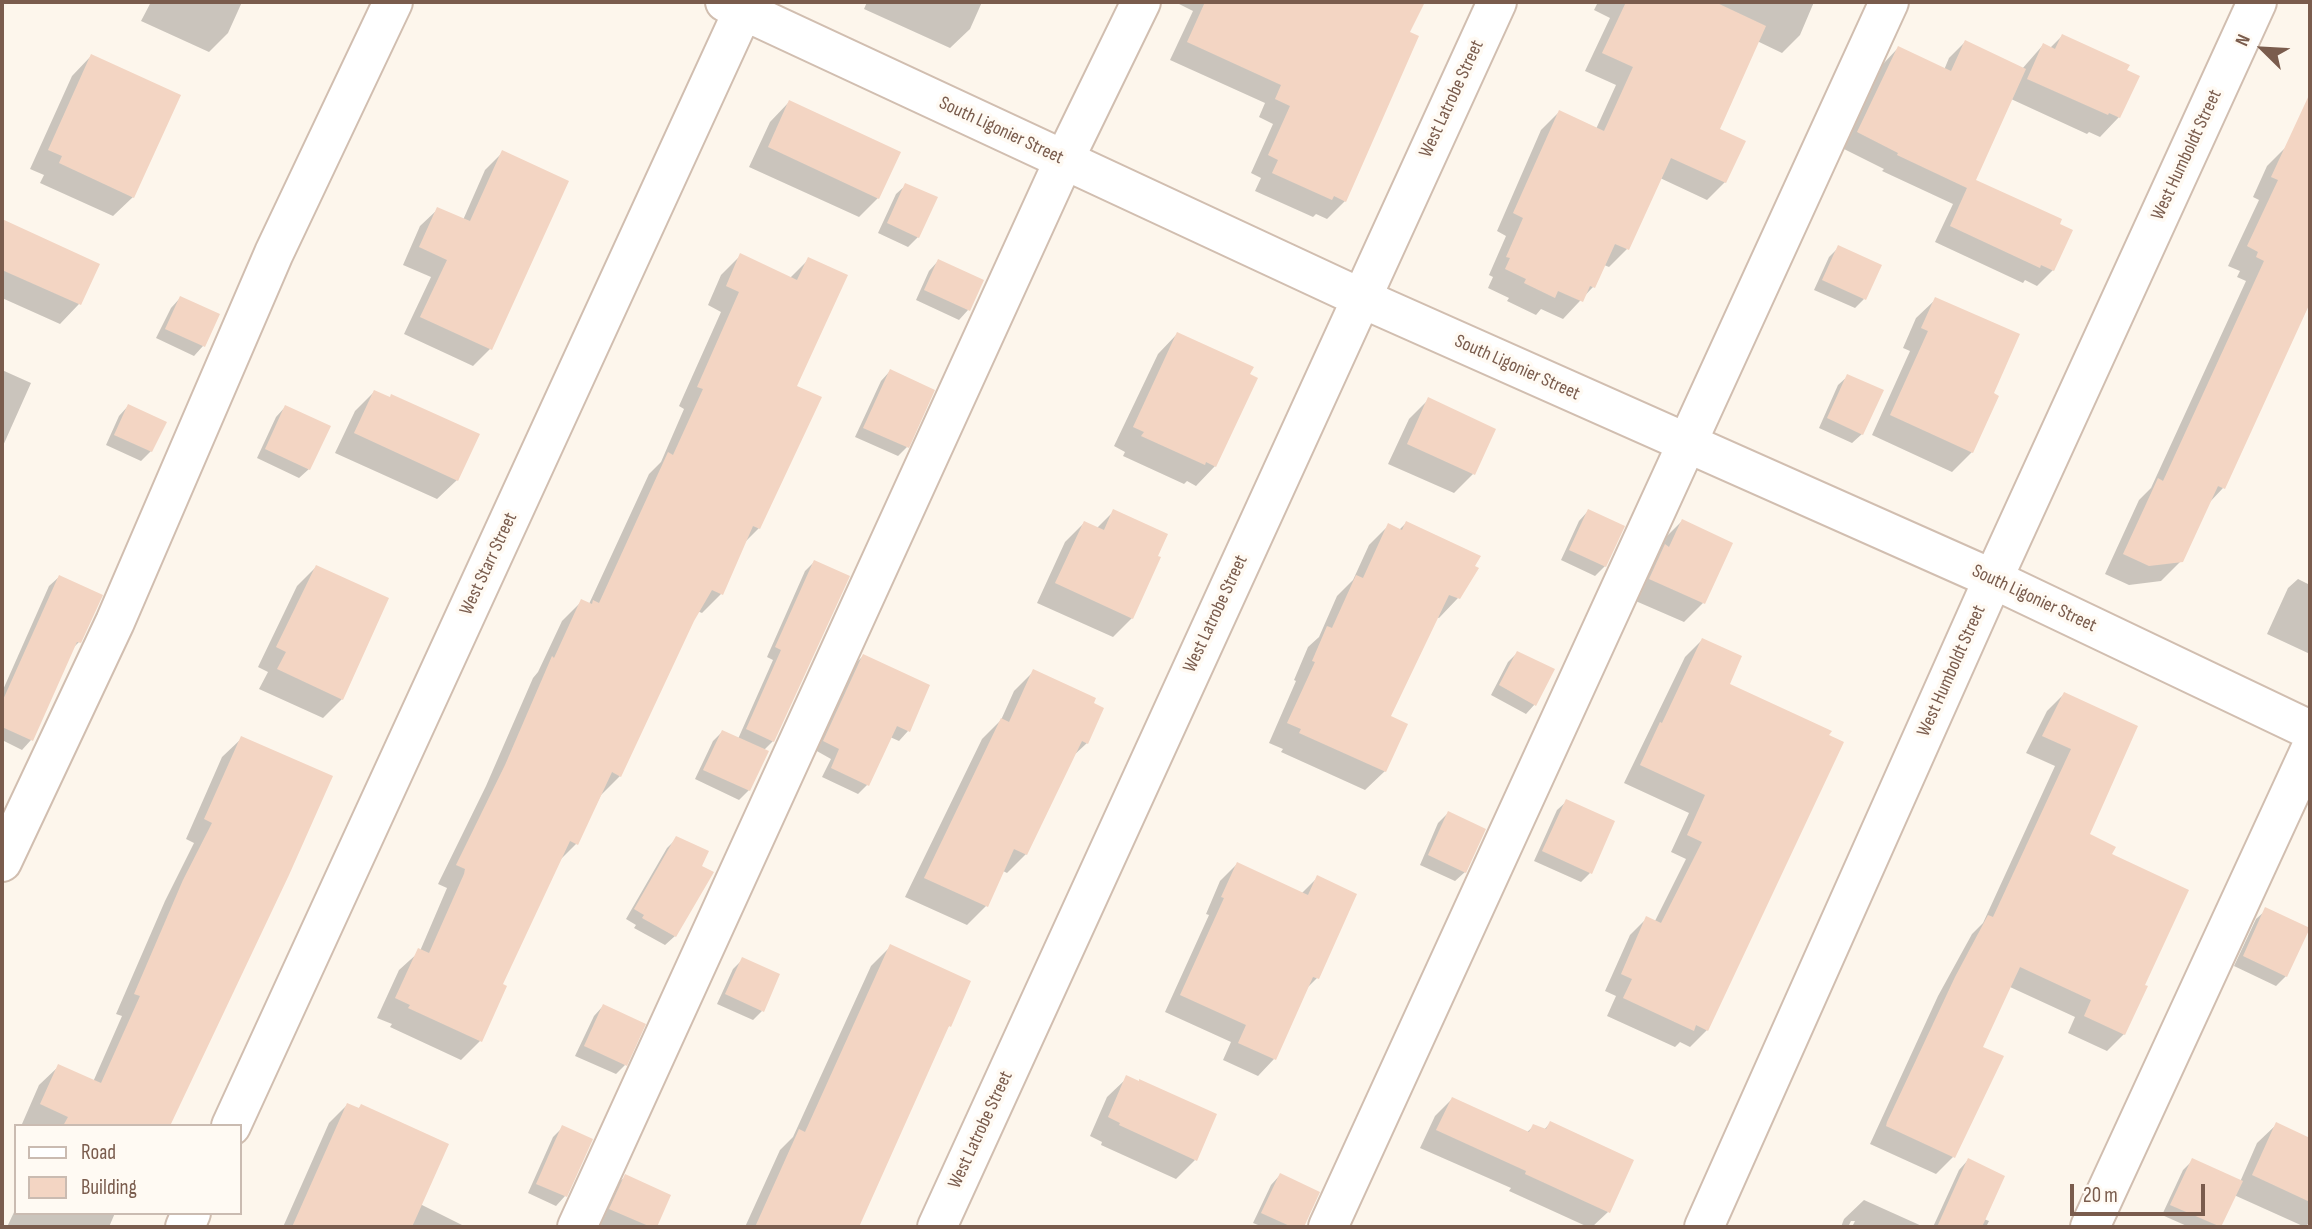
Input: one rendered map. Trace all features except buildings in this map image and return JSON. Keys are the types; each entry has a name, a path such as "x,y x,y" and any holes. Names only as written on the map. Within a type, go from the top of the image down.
{"street":[{"path":"2,862 115,622 274,253 393,2"},
{"path":"577,1227 1064,160 1141,2"},
{"name":"West Latrobe Street","path":"937,1227 1497,2"},
{"path":"1328,1227 1889,2"},
{"name":"West Humboldt Street","path":"1704,1227 1993,579 2257,2"},
{"name":"South Ligonier Street","path":"738,5 1360,298 1993,579 2310,730"},
{"name":"West Starr Street","path":"232,1124 738,5"},
{"path":"2090,1227 2310,750"}]}
